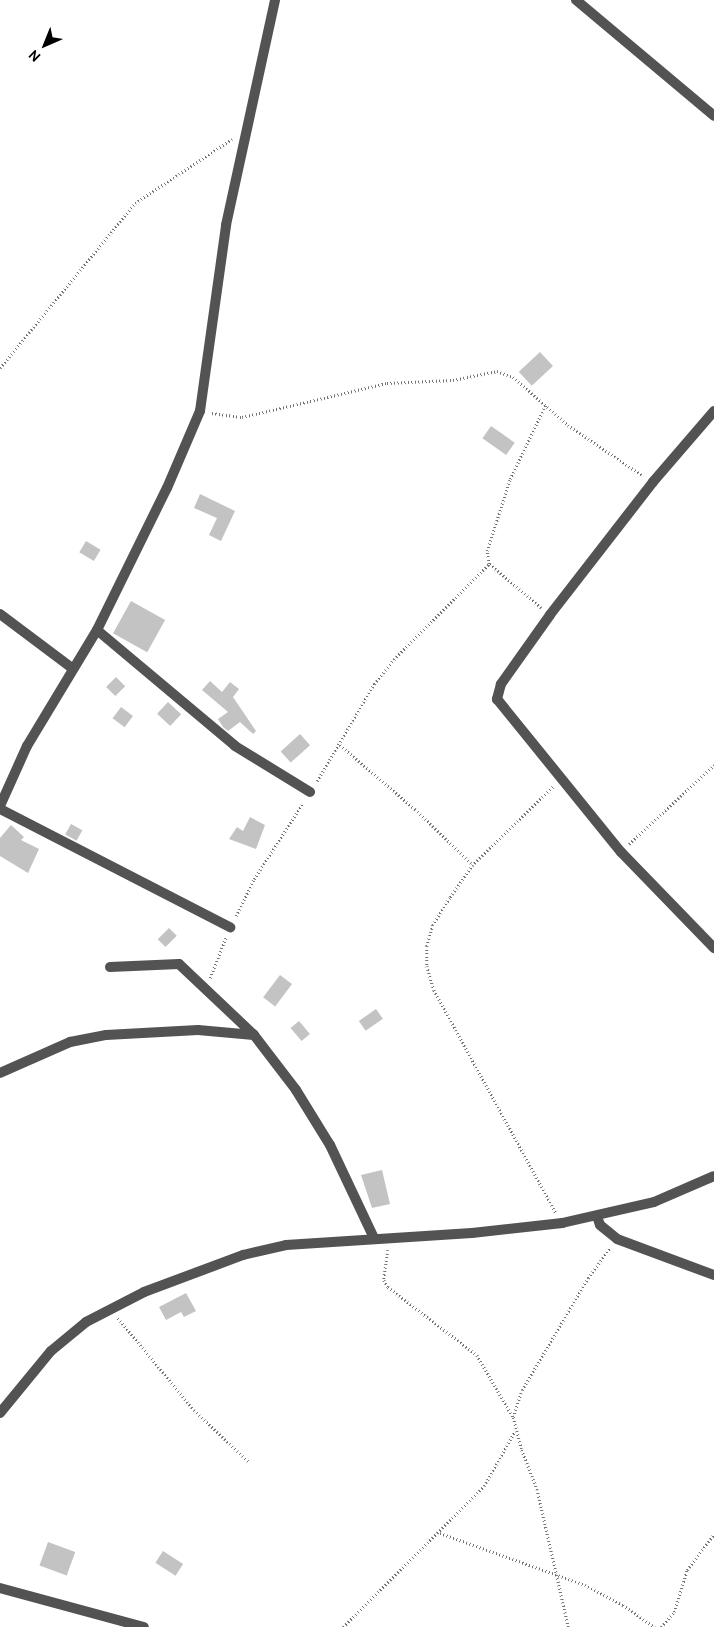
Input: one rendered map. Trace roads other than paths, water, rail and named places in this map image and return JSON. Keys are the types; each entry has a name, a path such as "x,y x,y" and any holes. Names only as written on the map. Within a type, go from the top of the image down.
{"street":[{"path":"230,926 0,808 27,746 96,630 167,488 200,411 226,225 244,132 275,0"},
{"path":"576,0 714,116"},
{"path":"714,412 654,482 550,615 501,684 497,699 621,852 714,948"},
{"path":"0,614 72,668"},
{"path":"96,630 235,746 310,792"},
{"path":"110,967 179,964 254,1035 296,1090 330,1145 374,1238"},
{"path":"0,1073 70,1042 106,1034 198,1030 254,1035"},
{"path":"0,1413 51,1351 86,1322 144,1292 243,1254 286,1245 389,1236 472,1233 562,1223 654,1202 702,1184 714,1176"},
{"path":"597,1216 600,1225 617,1239 714,1276"},
{"path":"0,1588 144,1627"}]}
